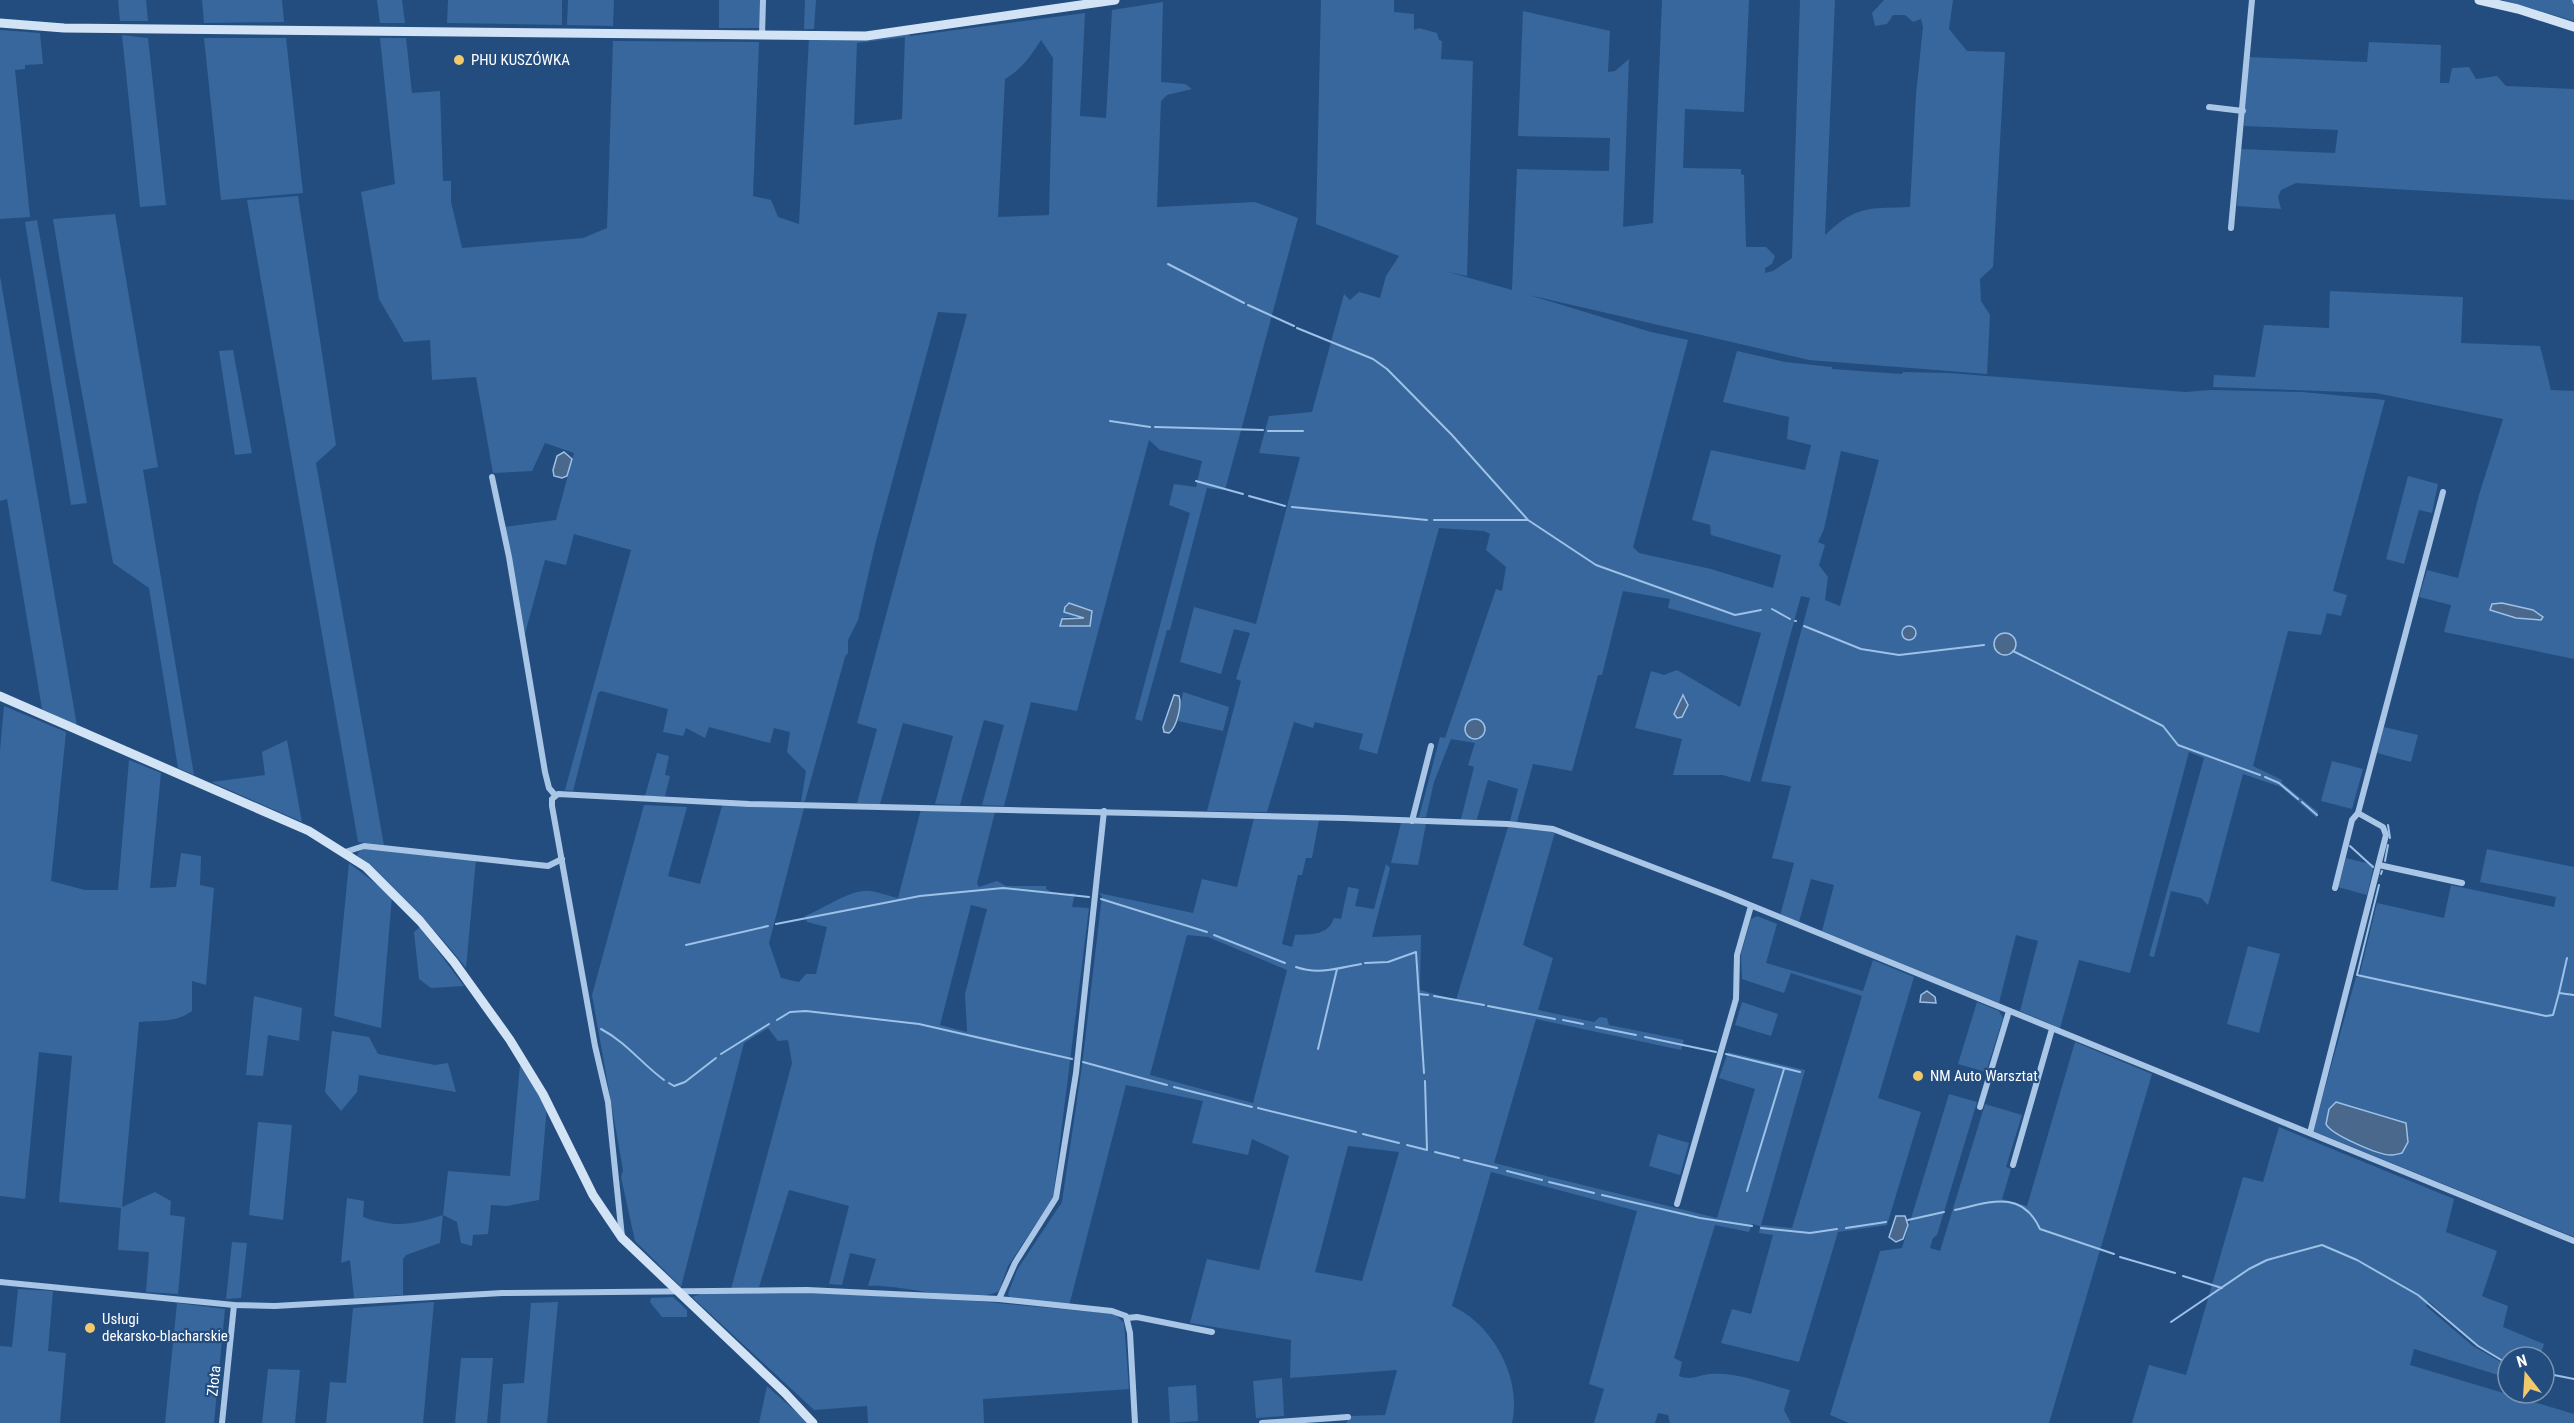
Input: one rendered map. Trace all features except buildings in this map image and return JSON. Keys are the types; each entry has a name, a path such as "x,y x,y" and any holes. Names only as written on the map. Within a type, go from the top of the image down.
{"street":[{"path":"762,36 763,0"},
{"path":"0,22 64,28 866,36 1115,0"},
{"path":"2231,228 2252,0"},
{"path":"2479,0 2518,9 2574,27"},
{"path":"2209,107 2243,111"},
{"path":"492,477 509,557 545,772 549,788 555,795"},
{"path":"2335,888 2352,820 2358,813 2443,492"},
{"path":"0,696 309,831 366,867 420,921 489,1011 537,1085 593,1195 622,1238 785,1392 813,1423"},
{"path":"1412,820 1431,746"},
{"path":"555,795 563,793 749,804 1412,820 1508,824 1553,829 1585,839 2574,1241"},
{"path":"555,795 552,806 595,1046 608,1102 622,1238"},
{"path":"999,1299 1015,1263 1053,1206 1058,1190 1077,1061 1104,811"},
{"path":"2310,1133 2379,865 2385,831 2377,823 2358,813"},
{"path":"345,852 364,846 548,866 562,859"},
{"path":"2379,865 2462,883"},
{"path":"1677,1204 1736,999 1737,955 1751,906"},
{"path":"1980,1107 2009,1011"},
{"path":"2013,1165 2052,1029"},
{"path":"0,1282 234,1305 303,1306 502,1293 846,1290 999,1299 1112,1311 1127,1318 1137,1317 1212,1332"},
{"name":"Złota","path":"222,1423 234,1305"},
{"path":"1127,1318 1135,1423"},
{"path":"1262,1423 1348,1417"}],"shaded area":[{"path":"118,0 146,0 148,21 120,21"},
{"path":"202,0 282,0 284,22 204,23"},
{"path":"377,0 402,0 405,23 380,23"},
{"path":"448,0 562,0 562,25 447,23"},
{"path":"568,0 614,0 613,26 567,25"},
{"path":"719,0 761,0 761,28 719,28"},
{"path":"805,0 816,0 814,29 804,29"},
{"path":"1321,0 1394,0 1394,12 1414,14 1414,30 1419,28 1437,33 1439,40 1442,41 1441,59 1473,61 1467,276 1448,272 1512,290 1517,169 1609,171 1610,138 1518,136 1523,11 1610,31 1608,72 1615,71 1629,59 1623,227 1653,223 1662,0 1749,0 1744,112 1685,109 1683,168 1741,169 1741,174 1744,175 1746,247 1766,247 1775,256 1772,264 1765,268 1765,273 1773,271 1792,258 1800,0 1835,0 1825,235 1846,218 1865,210 1910,207 1916,94 1923,27 1921,19 1913,22 1905,15 1893,15 1887,24 1875,26 1872,13 1884,0 1953,0 1949,29 1967,51 2005,52 1993,267 1980,279 1981,301 1990,315 1987,374 1809,360 1529,295 1651,332 1688,340 1633,547 1639,553 1711,569 1773,588 1781,555 1711,535 1710,525 1692,520 1711,450 1805,470 1811,445 1787,439 1789,417 1723,402 1737,351 1785,362 1832,367 1832,369 1902,374 1903,372 1949,373 2185,392 2211,390 2303,392 2385,400 2333,591 2347,595 2341,616 2327,613 2321,635 2288,631 2253,766 2282,780 2282,783 2318,812 2317,818 2281,787 2243,774 2208,905 2201,898 2171,891 2154,957 2149,956 2204,758 2189,752 2130,973 2079,960 2060,1028 2020,1011 2038,941 2016,935 1999,1003 1822,931 1834,885 1811,879 1799,922 1780,916 1794,863 1772,858 1791,786 1761,781 1810,598 1801,596 1750,782 1722,775 1673,775 1682,739 1635,728 1651,671 1664,675 1677,670 1740,707 1761,633 1668,608 1670,599 1623,591 1602,675 1598,675 1572,771 1533,764 1517,822 1510,821 1518,789 1488,780 1477,819 1461,819 1474,767 1468,765 1475,743 1451,739 1434,782 1426,817 1419,817 1440,737 1445,738 1496,589 1502,591 1506,567 1486,550 1490,534 1484,531 1439,528 1377,754 1359,749 1363,734 1315,722 1313,728 1294,722 1267,812 1207,811 1241,681 1236,679 1250,633 1234,629 1221,674 1180,662 1194,607 1256,624 1300,457 1259,453 1269,416 1312,412 1344,294 1350,300 1359,292 1380,298 1386,276 1399,256 1316,224","holes":["1841,451 1879,460 1840,606 1825,600 1828,577 1819,565 1825,545 1818,542 1824,529","1682,695 1687,699 1686,712 1677,718 1674,714"]},
{"path":"2503,0 2574,0 2574,21"},
{"path":"1163,2 1161,82 1185,84 1192,89 1167,95 1161,101 1157,207 1255,202 1298,218 1225,490 1207,488 1170,630 1167,630 1142,721 1135,719 1190,513 1169,505 1174,484 1196,487 1202,461 1160,450 1149,440 1077,711 1031,702 1004,806 982,805 1004,725 984,720 960,805 935,804 953,736 903,723 880,804 857,803 877,729 857,723 967,314 938,312 875,545 858,620 848,640 848,653 805,801 801,802 806,771 787,752 790,732 774,728 770,743 709,727 705,738 686,728 683,736 663,732 668,709 601,691 598,693 573,791 565,790 631,550 574,534 566,565 545,560 523,641 504,527 556,520 574,453 545,443 532,471 493,473 476,377 432,380 430,340 404,342 379,299 361,192 395,184 380,38 406,38 412,93 440,91 443,181 451,181 451,202 462,248 583,238 607,228 613,41 759,42 753,196 771,200 778,217 799,224 809,37 907,32 910,36 1085,13 1080,116 1106,118 1112,10","holes":["905,37 902,119 854,125 857,43","1041,40 1053,58 1049,215 998,217 1005,79 1030,57","1066,604 1089,609 1093,615 1065,627 1060,622 1066,617 1084,617 1064,612"]},
{"path":"0,30 40,33 43,64 25,65 25,69 15,70 30,217 0,219"},
{"path":"122,35 148,38 166,205 140,207"},
{"path":"204,38 286,38 303,193 221,200"},
{"path":"2369,42 2441,45 2440,83 2449,83 2452,68 2469,67 2476,79 2497,76 2506,86 2574,89 2574,200 2296,183 2281,190 2278,197 2281,209 2237,206 2241,149 2335,153 2338,130 2244,126 2248,57 2367,62"},
{"path":"298,196 336,445 316,463 384,845 358,842 247,200"},
{"path":"115,214 158,467 143,470 194,775 178,768 149,588 113,563 53,219"},
{"path":"37,220 87,503 71,505 25,222"},
{"path":"0,276 77,726 42,709 7,499 0,501"},
{"path":"2330,291 2463,297 2461,343 2540,346 2551,390 2574,391 2574,659 2444,632 2451,605 2419,597 2427,570 2458,578 2479,495 2503,419 2376,393 2213,387 2214,375 2255,377 2264,325 2329,328"},
{"path":"233,350 252,453 235,455 219,351"},
{"path":"564,452 572,459 567,476 562,478 554,476 553,470 557,456"},
{"path":"2408,476 2438,484 2432,513 2419,510 2404,564 2386,559"},
{"path":"1069,603 1092,611 1090,626 1060,626 1062,619 1084,618 1064,612"},
{"path":"2502,603 2533,610 2543,617 2541,620 2516,618 2490,610 2492,604"},
{"path":"1909,626 1914,628 1916,633 1914,638 1909,640 1904,638 1902,633 1904,628"},
{"path":"2005,633 2015,640 2016,644 2009,654 2005,655 1995,648 1994,644 2001,634"},
{"path":"1183,692 1229,707 1223,731 1178,721"},
{"path":"1174,695 1179,696 1179,710 1172,730 1169,733 1164,732 1163,727"},
{"path":"1683,695 1688,705 1682,717 1677,718 1674,714"},
{"path":"4,706 66,732 51,881 85,890 118,890 129,760 161,773 150,888 176,887 181,853 201,856 200,885 214,888 206,985 192,981 192,1011 180,1018 139,1022 122,1207 155,1192 171,1201 170,1215 185,1217 178,1294 146,1292 149,1252 118,1250 121,1208 59,1202 72,1056 39,1052 25,1199 0,1196 0,750"},
{"path":"1475,719 1482,722 1485,729 1482,736 1475,739 1468,736 1465,729 1468,722"},
{"path":"2384,727 2418,735 2411,762 2377,753"},
{"path":"287,740 302,822 211,782 265,775 262,752"},
{"path":"657,753 669,756 665,775 670,776 665,796 645,796"},
{"path":"2332,761 2363,769 2352,809 2321,801"},
{"path":"644,805 687,807 668,876 700,884 722,806 804,808 769,943 781,978 799,982 806,974 816,974 827,927 807,922 805,916 846,896 862,891 898,898 921,809 995,812 977,883 979,887 997,881 1006,886 1046,886 1046,889 1057,895 1075,893 1072,907 1089,908 1053,1198 1008,1266 999,1291 987,1295 954,1295 868,1286 876,1259 850,1253 842,1285 829,1284 849,1206 789,1190 759,1287 731,1289 792,1063 788,1040 778,1041 768,1028 744,1043 681,1287 635,1241 621,1177 623,1170 592,995","holes":["971,905 987,909 965,994 967,1032 940,1025"]},
{"path":"1254,818 1319,820 1312,858 1306,858 1302,875 1298,875 1282,944 1292,947 1295,935 1318,933 1328,928 1334,918 1341,919 1348,887 1359,889 1355,906 1374,909 1386,864 1390,868 1372,937 1421,935 1420,990 1456,1000 1508,827 1555,832 1523,945 1553,958 1538,1010 1594,1022 1600,1017 1607,1018 1609,1025 1684,1040 1681,1050 1536,1019 1494,1163 1717,1218 1755,1089 1719,1078 1728,1052 1805,1070 1761,1225 1792,1228 1862,996 1791,973 1784,993 1742,979 1741,954 1751,919 1757,916 1777,924 1766,963 1863,991 1873,960 1914,977 1878,1098 1921,1112 1887,1225 1838,1232 1799,1362 1721,1343 1732,1309 1751,1314 1773,1235 1759,1233 1760,1226 1752,1224 1749,1232 1715,1225 1674,1358 1682,1362 1679,1376 1691,1378 1711,1374 1731,1375 1790,1390 1784,1410 1791,1423 1670,1423 1668,1415 1658,1413 1655,1423 1594,1423 1604,1389 1589,1384 1637,1211 1491,1172 1452,1306 1480,1326 1502,1355 1513,1389 1512,1423 1346,1423 1351,1416 1385,1415 1397,1370 1290,1378 1291,1340 1190,1323 1207,1259 1259,1270 1289,1156 1252,1139 1248,1155 1192,1143 1203,1101 1126,1085 1069,1306 1010,1299 1008,1294 1017,1270 1062,1202 1082,1066 1102,896 1099,893 1193,913 1202,879 1237,887","holes":["1187,935 1208,937 1287,970 1253,1103 1150,1075","1348,1146 1399,1152 1362,1281 1315,1272"]},
{"path":"1401,823 1426,824 1418,865 1391,863"},
{"path":"378,848 476,859 466,968 414,909 357,855 361,849"},
{"path":"2487,849 2574,867 2574,1237 2313,1131 2356,977 2359,977 2377,903 2444,918 2451,885 2554,907 2556,897 2480,882"},
{"path":"2346,858 2374,865 2367,895 2338,887"},
{"path":"349,863 392,896 381,1028 334,1016"},
{"path":"420,927 464,986 431,988 419,979 414,932"},
{"path":"2248,946 2280,954 2259,1033 2227,1024"},
{"path":"1927,991 1935,997 1936,1003 1920,1002 1921,995"},
{"path":"254,996 302,1008 299,1041 268,1035 263,1076 246,1075"},
{"path":"1742,1002 1778,1014 1771,1036 1735,1025"},
{"path":"1977,1002 1999,1011 2003,1018 1986,1072 1958,1064"},
{"path":"332,1031 369,1037 378,1054 435,1065 448,1063 456,1092 359,1075 357,1092 341,1111 325,1092"},
{"path":"2075,1042 2152,1074 2049,1423 1849,1423 1830,1415 1880,1251 1902,1248 1949,1094 1977,1102 1937,1235 1933,1238 1930,1248 1940,1251 1985,1104 2022,1115 2006,1167 2011,1169 2002,1199 2027,1206"},
{"path":"520,1065 547,1106 539,1200 507,1206 491,1205 488,1234 473,1235 472,1246 461,1243 457,1222 443,1215 448,1171 510,1176"},
{"path":"2336,1102 2406,1123 2408,1142 2402,1153 2392,1155 2377,1152 2356,1144 2329,1128 2326,1124 2329,1109"},
{"path":"258,1122 292,1125 283,1220 249,1215"},
{"path":"2279,1127 2454,1199 2446,1232 2497,1251 2482,1296 2508,1306 2503,1327 2544,1344 2496,1345 2496,1356 2465,1335 2428,1301 2426,1306 2473,1346 2496,1359 2496,1374 2414,1349 2410,1365 2496,1391 2496,1405 2544,1405 2574,1414 2574,1423 2132,1423 2149,1365 2186,1375 2243,1177 2263,1182"},
{"path":"1658,1134 1689,1143 1680,1175 1649,1166"},
{"path":"347,1198 364,1201 363,1217 385,1223 413,1223 443,1215 440,1243 406,1255 403,1259 403,1295 354,1298 350,1260 341,1263"},
{"path":"1896,1216 1905,1216 1908,1225 1903,1239 1896,1242 1889,1237"},
{"path":"232,1242 247,1243 241,1298 226,1299"},
{"path":"18,1289 53,1291 48,1351 66,1353 60,1423 0,1423 0,1346 12,1347"},
{"path":"825,1292 943,1298 1115,1314 1124,1323 1129,1389 983,1399 984,1423 868,1423 867,1406 814,1410 692,1297 701,1294"},
{"path":"673,1297 687,1310 687,1317 662,1317 650,1302 651,1298"},
{"path":"434,1302 423,1423 326,1423 330,1382 346,1383 353,1308"},
{"path":"558,1302 547,1423 500,1423 503,1384 524,1383 531,1303"},
{"path":"177,1303 225,1309 214,1423 165,1423"},
{"path":"461,1358 493,1358 487,1423 455,1423"},
{"path":"268,1369 300,1370 295,1423 262,1423"},
{"path":"1282,1378 1284,1416 1256,1418 1253,1381"},
{"path":"1196,1385 1198,1421 1170,1423 1168,1387"},
{"path":"767,1386 802,1417 806,1423 759,1423"}],"waterway":[{"path":"1168,264 1244,303"},
{"path":"1248,305 1294,326"},
{"path":"1297,328 1373,359 1387,369 1452,435 1528,520 1596,565 1735,615 1761,610"},
{"path":"1110,421 1150,427"},
{"path":"1155,427 1263,430"},
{"path":"1268,431 1303,431"},
{"path":"1196,481 1243,494"},
{"path":"1249,496 1285,506"},
{"path":"1292,507 1427,520"},
{"path":"1434,520 1527,520"},
{"path":"1772,609 1790,619"},
{"path":"1804,626 1861,649 1899,655 1984,645"},
{"path":"2013,651 2163,726 2178,745 2260,775"},
{"path":"2265,777 2279,783 2298,799"},
{"path":"2302,802 2317,815"},
{"path":"2388,825 2390,838"},
{"path":"2385,861 2388,845"},
{"path":"2350,846 2373,867"},
{"path":"2379,885 2357,975 2546,1016 2553,1015 2559,993 2574,995"},
{"path":"776,924 920,896 1003,888 1089,897"},
{"path":"1101,899 1207,932"},
{"path":"686,945 768,926"},
{"path":"1214,935 1285,963"},
{"path":"1365,963 1388,962 1416,952 1424,1073"},
{"path":"2559,993 2567,958"},
{"path":"1296,967 1321,971 1361,964"},
{"path":"1318,1049 1337,969"},
{"path":"1419,994 1428,995"},
{"path":"1434,996 1484,1005"},
{"path":"1488,1006 1555,1019"},
{"path":"777,1020 790,1012 806,1011 919,1024 1072,1059"},
{"path":"1563,1020 1583,1024"},
{"path":"721,1054 769,1024"},
{"path":"1596,1027 1636,1035"},
{"path":"601,1029 618,1040 664,1080"},
{"path":"1645,1037 1716,1052"},
{"path":"1726,1054 1800,1072"},
{"path":"669,1083 674,1086 685,1082 716,1058"},
{"path":"1083,1062 1167,1085"},
{"path":"1747,1191 1784,1069"},
{"path":"1407,1145 1427,1150 1425,1081"},
{"path":"1174,1087 1252,1107"},
{"path":"1258,1108 1356,1132"},
{"path":"1363,1134 1399,1143"},
{"path":"1435,1152 1459,1158"},
{"path":"1464,1160 1497,1168"},
{"path":"1507,1171 1542,1180"},
{"path":"1549,1182 1594,1193"},
{"path":"1602,1195 1700,1218 1752,1226"},
{"path":"1955,1210 1993,1202 2014,1203 2033,1216 2040,1229 2114,1254"},
{"path":"1908,1220 1944,1212"},
{"path":"1846,1228 1886,1222"},
{"path":"1761,1228 1810,1233 1837,1229"},
{"path":"2171,1322 2249,1269 2267,1260 2322,1245 2357,1260 2418,1295 2478,1346 2496,1357"},
{"path":"2120,1257 2175,1273"},
{"path":"2183,1276 2222,1288"},
{"path":"2556,1375 2574,1379"}],"place":[{"name":"PHU KUSZÓWKA","path":"459,60"},
{"name":"NM Auto Warsztat","path":"1918,1076"},
{"name":"Usługi dekarsko-blacharskie","path":"90,1328"}]}
